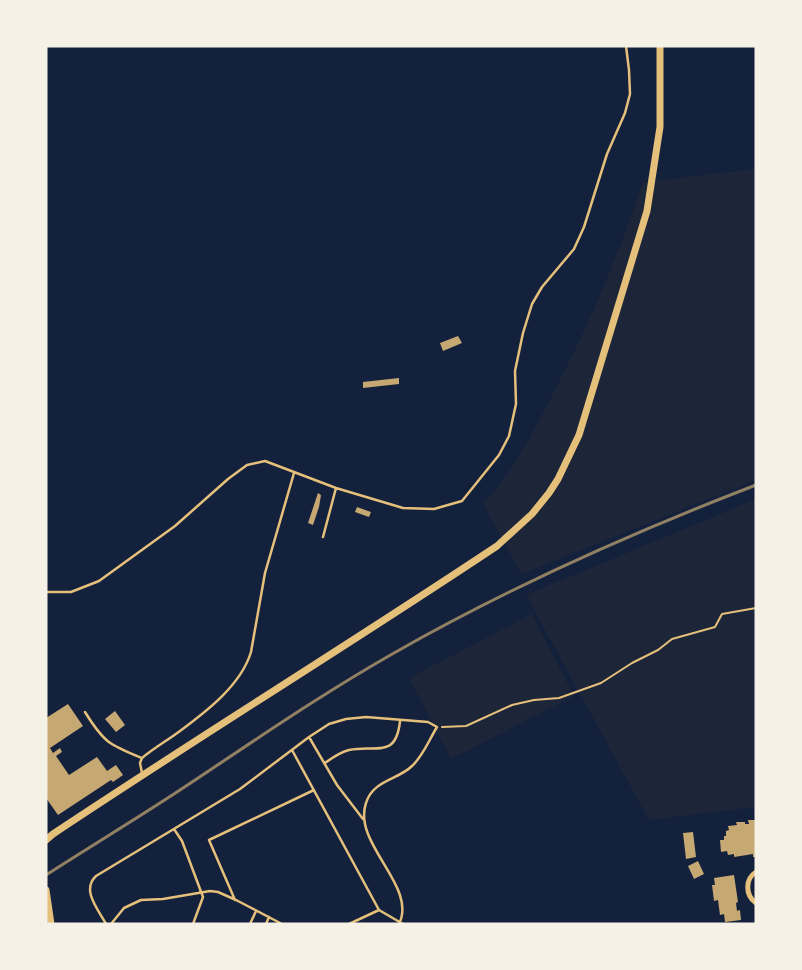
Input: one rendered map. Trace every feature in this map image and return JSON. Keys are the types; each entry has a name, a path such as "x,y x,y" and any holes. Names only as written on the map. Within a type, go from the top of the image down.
{"street":[{"path":"46,840 143,774 499,544 532,514 549,493 558,479 579,435 647,211 660,128 660,46"},
{"path":"756,872 750,876 747,882 748,892 756,903"},
{"path":"46,890 50,924"}],"lane":[{"path":"46,592 71,592 99,581 175,526 228,479 247,465 265,461 336,488 403,508 434,509 462,502 499,455 509,436 516,404 515,372 522,333 532,304 542,287 574,249 584,227 607,154 625,113 630,94 626,46"},
{"path":"143,774 140,762 142,758 199,716 235,681 248,663 253,645 265,573 294,473"},
{"path":"323,538 336,488"},
{"path":"85,712 105,740 119,749 142,758"},
{"path":"106,924 90,895 90,883 96,876 240,789 329,724 346,719 366,717 428,722 436,727 412,766 387,780 370,794 366,804 364,820"},
{"path":"324,764 347,750 385,748 396,737 400,721"},
{"path":"309,737 337,785 364,820 374,847 399,894 402,912 399,923"},
{"path":"292,750 379,910 399,923 404,924"},
{"path":"236,900 209,840 314,790"},
{"path":"174,829 182,841 202,891 202,904 194,924"},
{"path":"111,924 124,908 141,900 163,899 202,891 218,892 282,924"},
{"path":"349,924 379,910"},
{"path":"250,924 256,911"},
{"path":"266,924 269,917"}],"path":[{"path":"436,727 466,726 512,705 534,700 558,698 601,683 632,663 658,650 672,639 715,628 722,614 756,608"}],"shaded area":[{"path":"756,169 756,480 521,574 483,503 502,481 517,459 559,381 611,269 643,182"},
{"path":"756,499 756,807 649,820 526,595"},
{"path":"532,614 574,696 451,759 409,678"}],"building":[{"path":"458,336 462,343 443,351 440,343"},
{"path":"399,378 399,384 363,388 363,382"},
{"path":"318,493 321,495 313,525 308,523"},
{"path":"357,507 371,512 369,517 355,512"},
{"path":"68,704 83,726 50,748 53,753 60,748 62,752 56,756 69,775 97,757 107,771 116,765 123,775 113,782 111,780 58,815 46,798 46,718"},
{"path":"115,711 125,725 116,732 105,719"},
{"path":"748,820 756,820 756,857 753,857 753,854 734,857 734,854 728,855 727,851 721,852 720,840 724,840 726,831 729,830 728,826 737,825 736,822 749,824"},
{"path":"693,832 696,857 686,859 683,833"},
{"path":"698,861 704,874 694,879 688,866"},
{"path":"734,875 738,902 736,903 737,911 740,910 741,920 725,922 724,914 720,915 718,900 714,901 712,885 715,885 714,878"}],"railway":[{"path":"46,875 339,686 394,653 482,606 572,562 663,522 756,485"}]}
